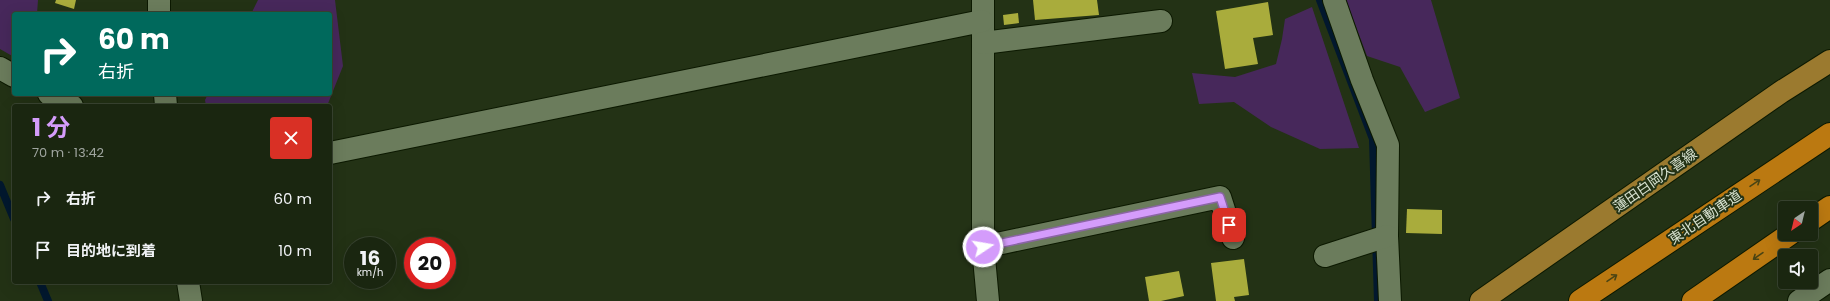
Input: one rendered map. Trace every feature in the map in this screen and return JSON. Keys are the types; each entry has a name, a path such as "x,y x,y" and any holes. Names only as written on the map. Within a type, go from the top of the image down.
{"highway":[{"name":"東北自動車道","path":"1580,301 1830,134"},
{"path":"1818,215 1830,207"},
{"path":"1693,301 1780,241"}],"main road":[{"name":"蓮田白岡久喜線","path":"1481,301 1781,92 1830,61"}],"street":[{"path":"159,0 159,12"},
{"path":"1334,0 1362,80 1388,144 1387,236 1390,301"},
{"path":"332,153 983,10 983,247 988,301"},
{"path":"982,43 1161,21"},
{"path":"0,68 12,75"},
{"path":"53,96 68,104"},
{"path":"983,247 1220,197 1234,238"},
{"path":"1325,256 1387,236"},
{"path":"1799,301 1830,280"},
{"path":"188,284 191,301"}],"shaded area":[{"path":"0,0 38,0 37,12 12,12 12,56 0,49"},
{"path":"258,0 335,0 343,66 332,94 332,12 252,12"},
{"path":"1346,0 1431,0 1460,98 1425,112 1400,67 1367,56"},
{"path":"1312,7 1359,148 1320,149 1271,127 1234,102 1199,104 1192,73 1235,77 1276,64 1285,19"},
{"path":"207,96 331,96 328,104 206,104 205,100"}],"building":[{"path":"56,0 76,0 74,9 55,3"},
{"path":"1033,0 1097,0 1099,15 1035,20"},
{"path":"1268,2 1273,35 1253,38 1258,64 1225,69 1216,11"},
{"path":"1018,13 1019,23 1004,25 1003,15"},
{"path":"1407,209 1442,210 1442,234 1406,233"},
{"path":"1244,259 1249,295 1234,297 1235,301 1216,301 1211,263"},
{"path":"1179,271 1184,296 1161,301 1149,301 1145,277"}],"waterway":[{"path":"1320,0 1373,139 1378,301"},
{"path":"0,185 12,214"},
{"path":"41,284 48,301"}],"route":[{"path":"983,247 1220,197 1229,225"}]}
